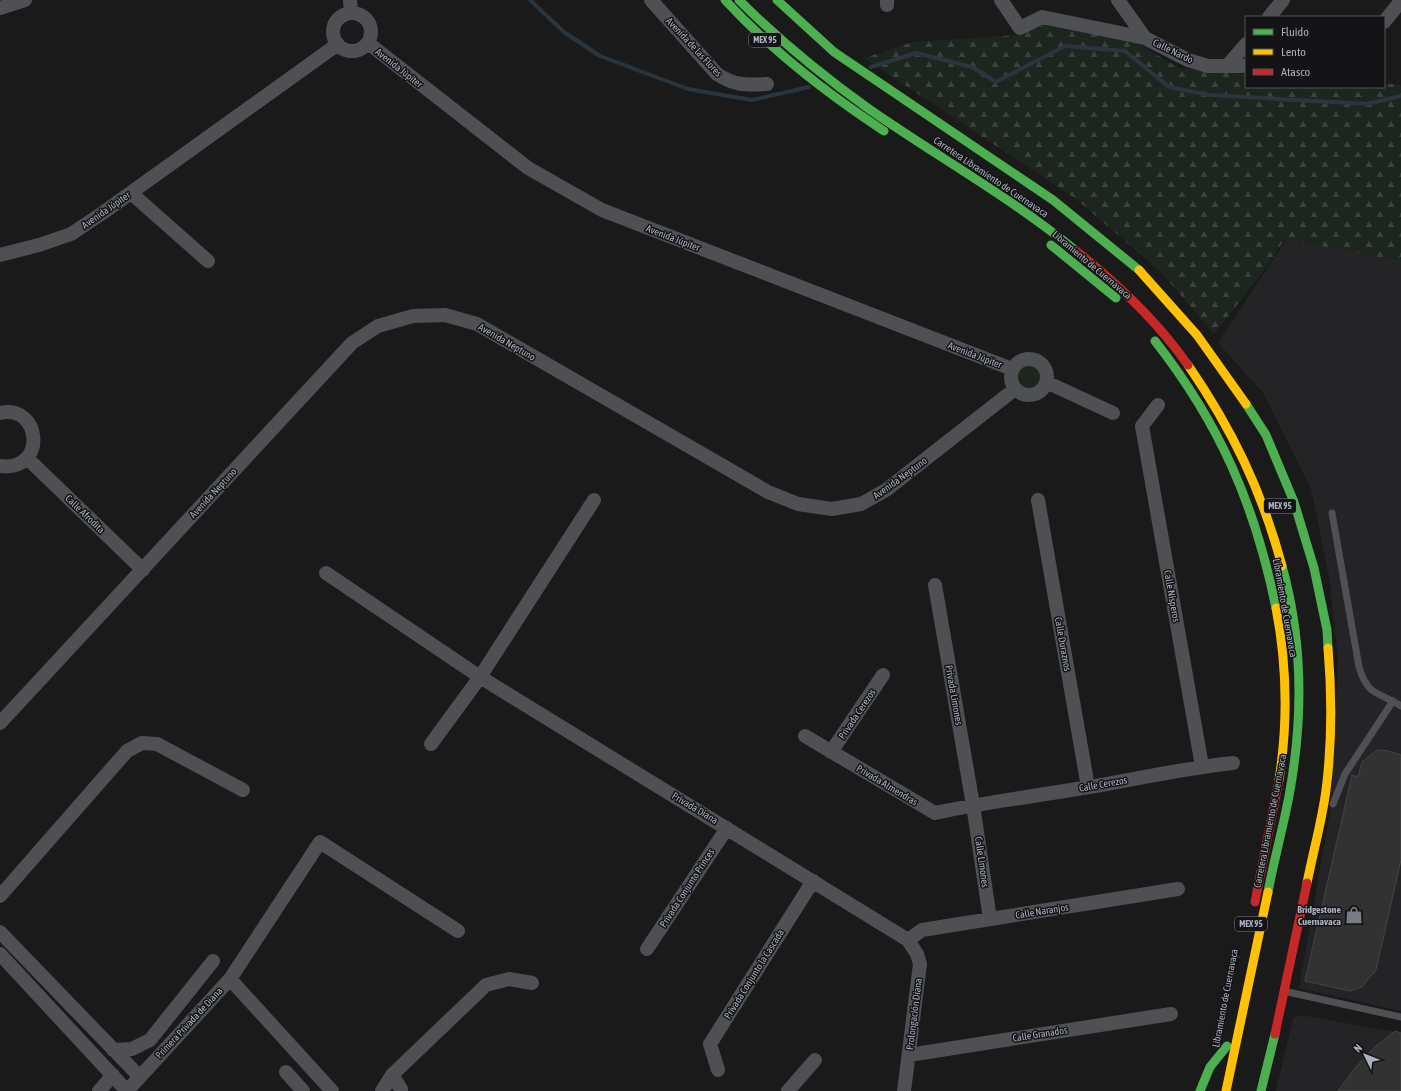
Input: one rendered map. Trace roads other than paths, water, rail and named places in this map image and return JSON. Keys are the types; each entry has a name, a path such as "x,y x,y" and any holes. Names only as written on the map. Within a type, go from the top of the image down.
{"main road":[{"name":"MEX 95","path":"725,0 760,35 808,78 890,135"},
{"name":"Carretera Libramiento de Cuernavaca","path":"738,0 815,71 859,103 989,187 1038,221 1122,291 1177,350 1215,404 1241,450 1266,508 1284,574 1295,630 1300,677 1293,771 1226,1091"},
{"name":"MEX 95","path":"777,0 834,52 876,82 1053,200 1140,271 1197,335 1266,435 1294,502 1314,568 1327,630 1331,680 1331,725 1326,790 1285,991 1261,1091"},
{"path":"970,187 989,200"},
{"name":"Libramiento de Cuernavaca","path":"1026,225 1121,303"},
{"name":"Libramiento de Cuernavaca","path":"1151,336 1168,356 1202,409 1227,455 1252,513 1270,574 1274,595 1285,676 1282,756 1252,915"},
{"name":"Libramiento de Cuernavaca","path":"1219,1078 1227,1046 1242,969"},
{"path":"1200,1091 1210,1066 1227,1046"}],"street":[{"path":"0,8 25,0"},
{"name":"Avenida de las Flores","path":"650,0 717,74 727,80 743,86 767,84"},
{"path":"1000,0 1020,28 1042,17 1145,38"},
{"name":"Calle Nardo","path":"1118,0 1145,38 1188,60 1208,66 1245,66"},
{"path":"1270,16 1283,0"},
{"path":"1385,21 1401,1"},
{"name":"Avenida Júpiter","path":"351,6 370,23 371,36 368,43 357,50 348,50 338,44 333,33 334,27 337,20 344,15 351,6"},
{"name":"Avenida Júpiter","path":"368,43 528,168 602,210 1012,369"},
{"name":"Avenida Júpiter","path":"0,255 39,245 71,234 131,193 338,44"},
{"path":"1228,65 1245,45"},
{"path":"131,193 208,261"},
{"name":"Avenida Neptuno","path":"0,723 352,343 378,326 413,316 445,315 477,324 768,492 798,504 832,509 861,504 886,490 1015,389"},
{"path":"1022,360 1035,360 1046,369 1046,382 1039,392 1033,395 1026,395 1015,389 1012,383 1012,369 1022,360"},
{"path":"1046,382 1113,413"},
{"name":"Calle Nísperos","path":"1158,405 1142,426 1202,766"},
{"path":"0,413 6,411 16,413 25,419 32,427 34,438 32,449 27,458 18,465 8,468 0,466"},
{"name":"Calle Afrodita","path":"27,458 143,570"},
{"path":"431,744 480,677 594,500"},
{"name":"Calle Duraznos","path":"1038,500 1088,787"},
{"name":"Privada Diana","path":"326,573 480,677 908,940"},
{"name":"Privada Limones","path":"935,585 973,805"},
{"name":"Privada Cerezos","path":"832,752 883,675"},
{"name":"Privada Almendras","path":"805,736 935,813 973,805"},
{"path":"0,896 127,751 142,744 157,744 243,790"},
{"name":"Calle Cerezos","path":"973,805 1088,787 1202,766 1233,763"},
{"name":"Calle Limones","path":"973,805 990,919"},
{"name":"Privada Conjunto Princes","path":"647,949 727,828"},
{"path":"230,979 320,842 458,931"},
{"name":"Privada Conjunto la Cascada","path":"718,1070 710,1044 813,881"},
{"name":"Calle Naranjos","path":"908,940 922,930 1178,889"},
{"path":"0,932 140,1077"},
{"name":"Prolongación Diana","path":"904,1091 920,964 917,954 908,940"},
{"path":"0,954 127,1091"},
{"path":"113,1050 132,1049 150,1040 213,960"},
{"name":"Primera Privada de Diana","path":"127,1091 230,979 332,1091"},
{"path":"382,1091 392,1075 486,985 509,979 532,983"},
{"name":"Calle Granados","path":"909,1055 1171,1014"},
{"path":"788,1091 815,1060"},
{"path":"286,1072 303,1091"},
{"path":"99,1091 113,1075"},
{"path":"392,1075 401,1089 400,1091"}],"lane":[{"path":"1332,513 1359,667 1363,679 1372,692 1401,706"},
{"path":"1294,947 1299,940 1324,826 1345,774 1393,701"},
{"path":"1285,991 1401,1017"}],"waterway":[{"path":"530,0 564,32 600,56 688,89 752,100 809,87"},
{"path":"871,67 916,53 972,67 996,82 1065,46 1125,51 1169,87 1210,95 1367,104 1401,96"}],"place":[{"name":"Bridgestone Cuernavaca","path":"1354,915"}]}
